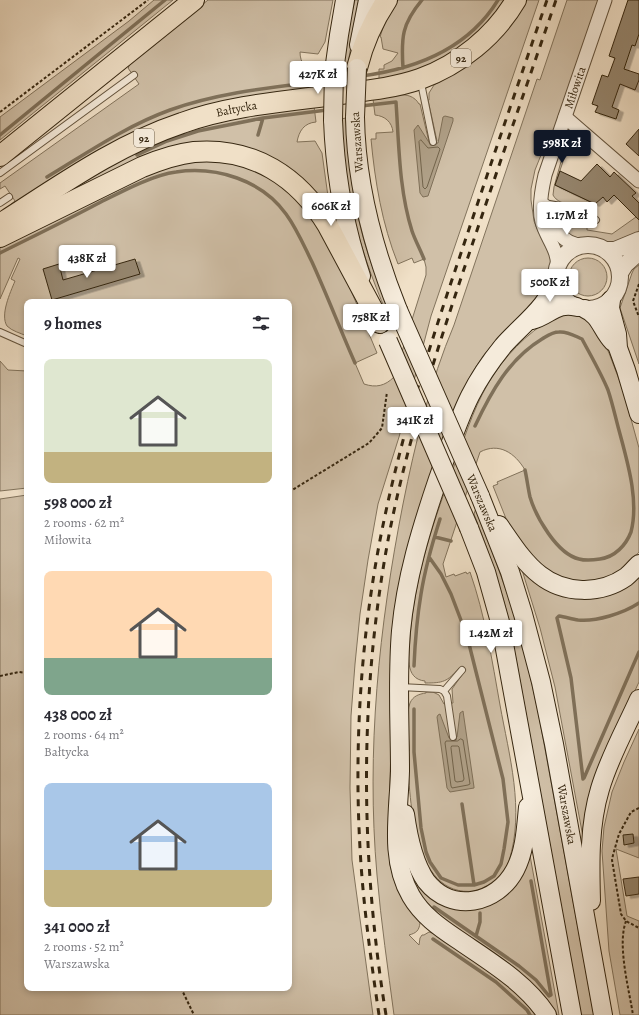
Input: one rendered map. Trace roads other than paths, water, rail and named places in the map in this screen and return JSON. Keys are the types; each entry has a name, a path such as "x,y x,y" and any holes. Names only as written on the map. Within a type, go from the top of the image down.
{"main road":[{"path":"0,156 194,0"},
{"name":"Warszawska","path":"346,0 334,71 333,120 336,167 347,228 364,284 469,528 482,561 496,607 572,1015"},
{"name":"Warszawska","path":"368,0 356,68 355,117 356,151 366,212 376,249 398,310 480,496 510,572 523,614 541,682 554,744 603,1015"},
{"path":"356,68 368,35 387,0"},
{"name":"Bałtycka","path":"0,224 116,153 156,133 181,123 245,107 386,88 420,79 452,64 479,44 495,28 516,0"},
{"path":"0,237 142,167 160,160 195,152 234,155 267,165 293,182 305,193 328,226 380,323"},
{"path":"547,1015 532,996 512,977 431,920 419,908 411,897 405,884 397,848 400,772 399,687 401,632 406,590 415,551 448,451 469,399 482,373 503,346 527,322 551,292 556,273"},
{"path":"611,300 610,308 617,334 618,348 639,414"},
{"path":"527,322 537,319 563,305 581,308 596,317 609,338 618,348"},
{"path":"480,496 518,552 539,575 550,582 566,588 593,590 619,581 627,576 639,564"},
{"path":"592,952 591,834 594,812 606,771 639,699"},
{"path":"400,772 409,835 419,868 426,880 436,890 447,897 465,901 479,900 491,895 505,884 515,869 522,853 528,807 528,774"}],"street":[{"name":"Miłowita","path":"556,273 558,264 556,255 541,221 540,210 545,174 605,0"},
{"path":"565,117 639,181"},
{"path":"542,201 550,220 560,235 571,244 594,245 606,250 615,250 639,240"},
{"path":"583,245 567,253 560,261 556,273 557,285 562,295 566,300 581,308 599,308 611,300 618,289 620,273 625,265 639,252"},
{"path":"606,250 615,260 620,273"}],"lane":[{"path":"0,173 134,75"},
{"path":"420,79 433,142"},
{"path":"0,166 80,92"},
{"path":"0,203 9,197"},
{"path":"542,201 582,210 596,220"},
{"path":"0,332 24,343"},
{"path":"444,691 462,670"},
{"path":"399,687 437,688 444,691 447,696 453,737"}],"water":[{"path":"443,117 453,118 453,121 428,196 423,197 420,193 414,130 418,125 430,144 438,143"},
{"path":"463,711 474,788 450,792 447,788 437,717 440,714 449,738 457,737 460,713"}],"waterway":[{"path":"0,135 165,0"},
{"path":"403,68 402,48 404,31 410,16 422,0"},
{"path":"361,76 401,68 421,62 439,54 472,32 486,17 498,0"},
{"path":"47,177 122,132 154,116 170,110 229,94 329,80"},
{"path":"361,106 396,102 400,167 404,200 412,231 424,259"},
{"path":"258,135 263,118 327,110"},
{"path":"137,155 167,141 198,131 263,118"},
{"path":"0,253 125,190 157,177 176,172 207,171 237,178 264,192 276,202 290,220 312,262 355,363"},
{"path":"475,426 502,377 530,347 548,335 556,332 568,333 582,339 608,390 632,483 634,508 633,520 631,532 623,546 610,556 595,560 579,559 571,556 563,550 548,534 537,514 530,497 525,470"},
{"path":"414,666 417,621 423,585 429,556 440,519"},
{"path":"435,537 451,541"},
{"path":"414,709 414,752 421,828 426,852 430,862 441,878 458,885 474,885 484,882 494,876 501,864 504,849 508,822 503,779 467,636 451,594 441,574 429,557"},
{"path":"583,779 571,678 557,618 559,616 578,620 593,620 618,613 639,603"},
{"path":"584,778 639,652"},
{"path":"462,804 474,885"},
{"path":"434,907 519,966 536,980 549,996 551,995 531,881"},
{"path":"476,936 480,922 480,913"},
{"path":"433,939 496,982 527,1010 530,1015"}],"railway":[{"path":"379,1015 363,890 358,808 361,689 364,649 375,569 382,530 398,460 427,356 547,0"},
{"path":"386,1015 377,955 371,895 366,775 372,654 379,594 389,535 403,470 440,341 556,0"}]}
